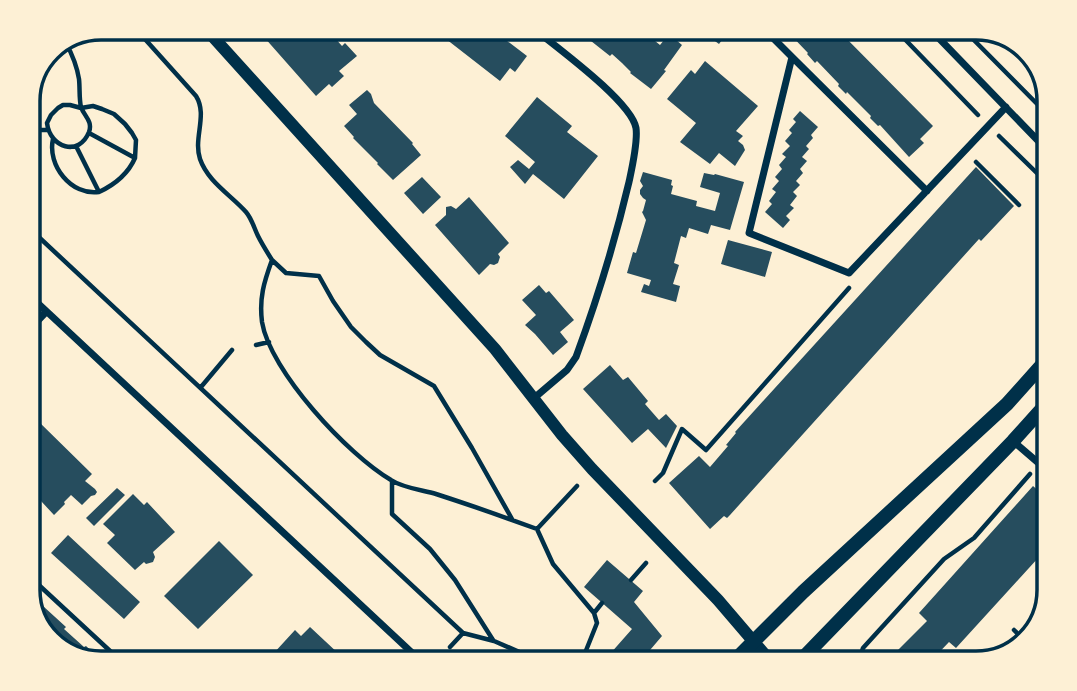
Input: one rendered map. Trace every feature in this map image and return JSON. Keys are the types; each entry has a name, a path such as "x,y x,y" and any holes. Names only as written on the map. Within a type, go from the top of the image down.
{"main road":[{"path":"743,651 803,592 1007,404 1037,370"},
{"path":"810,651 1037,414"}],"street":[{"path":"216,40 486,338 592,469 718,600 762,651"},
{"path":"533,399 566,370 576,357 621,215 634,160 636,127 620,101 548,40"},
{"path":"776,40 927,191"},
{"path":"941,40 1037,139"},
{"path":"792,57 749,233 849,273 1006,107"},
{"path":"40,306 410,651"},
{"path":"40,318 46,312"},
{"path":"1013,441 1037,462"}],"path":[{"path":"146,40 200,102 198,144 204,168 247,213 272,260 286,273 319,276 332,301 351,327 380,355 434,386 512,520"},
{"path":"906,40 1037,173"},
{"path":"974,40 1037,104"},
{"path":"53,139 51,148 54,163 62,176 88,192 99,192 120,180 135,158 136,140 125,124 114,114 93,106 81,108 70,104 63,105 47,124 48,131 60,145 69,147 82,142 89,133 88,117 81,108 79,78 69,50"},
{"path":"40,131 48,131"},
{"path":"89,133 135,158"},
{"path":"992,146 1000,137"},
{"path":"76,146 99,192"},
{"path":"967,171 984,154"},
{"path":"976,162 1020,205"},
{"path":"40,238 463,633 494,641 516,651"},
{"path":"272,260 261,294 263,325 275,355 304,401 352,450 392,482 484,509 537,529 553,564 594,613 597,623 586,651"},
{"path":"656,481 663,473 682,429 706,450 849,288"},
{"path":"256,345 269,342"},
{"path":"201,387 232,350"},
{"path":"862,651 944,559 974,538 1035,468"},
{"path":"392,482 392,514 430,549 447,570 494,641"},
{"path":"537,529 577,486"},
{"path":"631,580 646,563"},
{"path":"40,587 109,651"},
{"path":"594,613 602,603"},
{"path":"1014,630 1018,634"},
{"path":"450,647 463,633"}],"building":[{"path":"267,40 337,40 342,46 345,43 357,56 339,71 344,76 332,87 329,84 316,96"},
{"path":"447,40 506,40 527,56 515,72 510,68 500,81"},
{"path":"654,40 660,45 664,40 676,40 682,45 651,89 630,73 612,54 610,56 591,41"},
{"path":"796,40 848,40 933,126 920,139 924,143 909,157"},
{"path":"705,61 758,106 736,131 743,136 738,141 745,150 735,166 719,153 710,164 680,142 696,123 667,99 691,70 695,74"},
{"path":"367,90 374,103 413,143 421,155 393,180 344,126 357,114 349,105"},
{"path":"537,97 572,126 567,132 598,156 564,199 533,174 525,184 510,167 518,160 529,169 535,162 505,136"},
{"path":"800,111 818,127 806,146 809,149 802,157 807,161 800,169 803,173 796,181 800,185 793,192 797,196 790,205 794,208 786,216 790,220 783,228 765,212 772,204 769,201 776,192 772,189 779,181 775,177 782,169 779,165 786,157 782,154 790,146 785,141 796,122 793,119"},
{"path":"976,167 1014,206 981,241 979,239 730,515 727,518 724,516 710,529 669,483 699,456 710,467 728,446 726,445 735,432"},
{"path":"643,172 672,180 671,194 697,201 696,206 715,211 720,193 700,187 704,173 744,182 730,230 711,225 708,234 689,228 686,238 681,236 674,263 679,265 673,284 680,286 676,302 641,292 644,284 649,286 651,280 627,273 646,220 642,212 646,200 640,194"},
{"path":"422,177 441,197 423,214 404,193"},
{"path":"469,197 509,243 498,254 498,263 490,264 479,275 435,225 446,215 446,207 456,209"},
{"path":"728,240 772,252 765,277 721,264"},
{"path":"539,285 546,293 549,291 574,320 560,332 568,342 553,355 525,325 536,315 522,300"},
{"path":"610,365 623,380 628,377 648,401 645,404 659,420 666,414 677,426 666,448 648,429 632,443 583,389"},
{"path":"40,423 92,474 85,481 97,492 82,505 71,495 54,515 40,500"},
{"path":"1033,486 1037,490 1037,559 956,648 949,642 940,651 897,651 927,621 919,613"},
{"path":"117,488 125,495 94,526 86,518"},
{"path":"133,494 144,505 147,502 175,532 153,552 153,562 144,562 135,570 107,543 115,535 103,524"},
{"path":"68,535 140,602 124,619 51,553"},
{"path":"219,541 253,575 198,629 164,596"},
{"path":"607,560 643,591 634,602 662,636 649,651 613,651 632,629 584,587"},
{"path":"42,605 66,627 64,629 90,650 74,644 55,630"},
{"path":"310,627 336,651 276,651 295,630 301,636"}]}
